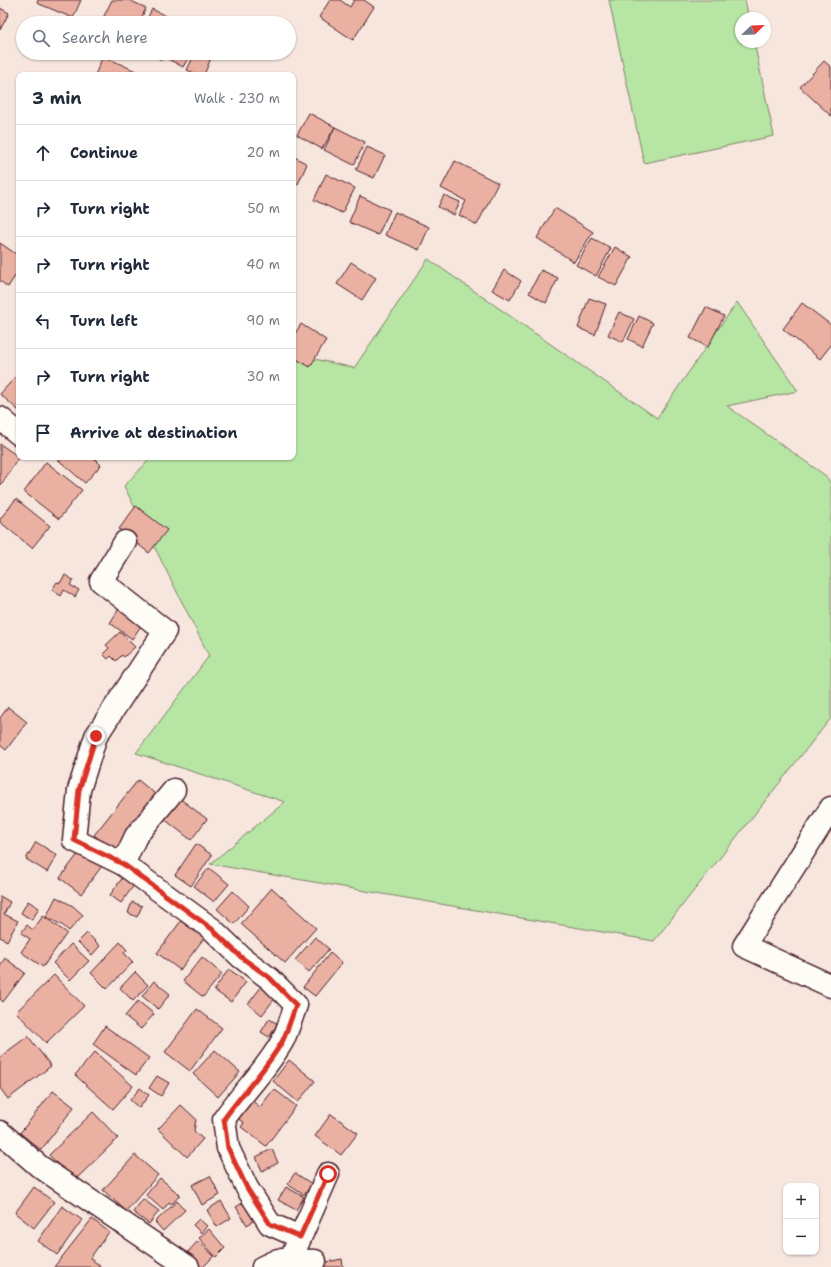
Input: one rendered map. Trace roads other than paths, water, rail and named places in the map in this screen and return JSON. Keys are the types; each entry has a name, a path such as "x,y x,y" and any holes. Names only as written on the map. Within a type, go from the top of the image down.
{"street":[{"path":"0,418 16,431"},
{"path":"125,542 101,581 165,631 96,736 79,790 74,840 123,864 212,929 241,957 270,978 296,1005 283,1039 260,1073 237,1100 224,1119 228,1148 247,1188 270,1224 300,1237"},
{"path":"123,864 136,836 174,790"},
{"path":"831,808 744,946 831,986"},
{"path":"0,1132 39,1166 188,1267"},
{"path":"290,1261 328,1174"},
{"path":"264,1267 278,1260 315,1261"}]}
